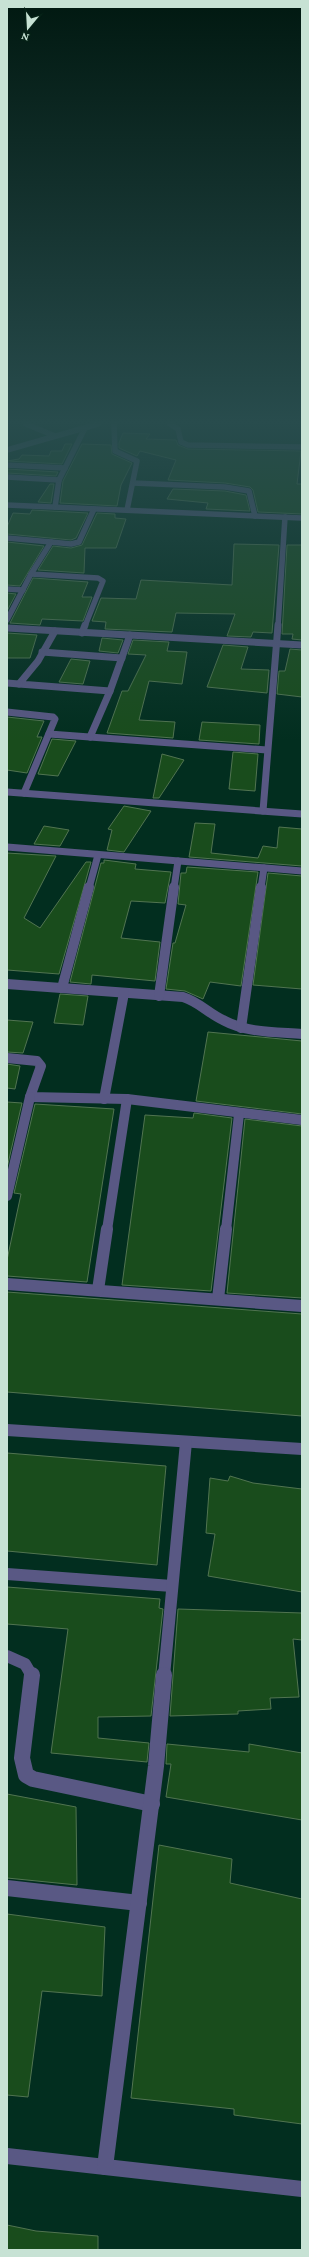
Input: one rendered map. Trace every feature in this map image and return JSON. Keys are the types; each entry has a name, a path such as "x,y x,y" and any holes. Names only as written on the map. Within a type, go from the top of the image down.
{"street":[{"path":"7,538 71,544 79,542 85,529"},
{"path":"263,811 277,644 284,529"},
{"path":"7,620 31,574 51,542"},
{"path":"31,574 98,578 103,581 82,633"},
{"path":"7,589 23,590"},
{"path":"7,628 302,645"},
{"path":"19,684 38,661 55,631"},
{"path":"90,737 110,691 130,635"},
{"path":"42,652 122,658"},
{"path":"7,683 110,691"},
{"path":"7,712 53,717 55,719 24,793"},
{"path":"49,734 267,750"},
{"path":"7,792 302,814"},
{"path":"7,847 302,871"},
{"path":"62,988 98,855"},
{"path":"159,996 178,861"},
{"path":"241,1028 264,868"},
{"path":"7,984 159,996 197,1001 222,1020 241,1028 302,1034"},
{"path":"104,1099 124,993"},
{"path":"7,1058 37,1061 41,1066 30,1097 7,1196"},
{"path":"30,1097 127,1099 239,1114 302,1120"},
{"path":"98,1290 127,1099"},
{"path":"218,1299 239,1114"},
{"path":"7,1284 302,1306"},
{"path":"7,1430 302,1449"},
{"path":"105,2166 152,1804 186,1442"},
{"path":"7,1574 172,1586"},
{"path":"7,1656 25,1664 32,1674 22,1758 26,1775 33,1778 152,1804"},
{"path":"7,1888 139,1904"},
{"path":"7,2156 302,2189"}],"building":[{"path":"7,529 80,529 76,538 71,540 7,534"},
{"path":"89,529 122,529 116,548 85,548 84,573 38,570 53,546 71,548 82,545"},
{"path":"7,542 44,546 20,586 7,585"},
{"path":"234,544 279,545 272,633 253,632 251,637 227,636 235,614 176,613 172,632 105,629 106,622 92,621 101,598 136,599 141,580 232,585"},
{"path":"287,545 302,545 302,640 292,639 293,634 282,634"},
{"path":"33,578 88,582 82,597 92,597 83,621 42,619 40,625 10,623"},
{"path":"7,593 16,594 7,611"},
{"path":"7,633 37,635 30,658 7,658"},
{"path":"102,638 123,640 118,653 99,651"},
{"path":"133,640 169,642 167,651 187,652 182,684 149,681 139,720 175,722 173,738 107,733 122,691 128,691 146,655 128,654"},
{"path":"223,645 248,647 241,669 269,670 267,693 207,687"},
{"path":"290,649 302,650 302,697 277,694 279,671 285,671"},
{"path":"71,659 90,661 83,684 59,682"},
{"path":"7,717 44,721 37,737 42,737 27,773 7,770"},
{"path":"202,722 260,725 259,744 199,740"},
{"path":"52,739 76,741 58,776 38,774"},
{"path":"233,752 258,754 255,791 229,789"},
{"path":"162,754 184,760 159,798 153,798"},
{"path":"124,806 151,811 124,852 107,850 112,830 108,829"},
{"path":"195,823 215,824 211,853 258,858 263,846 277,848 279,827 302,829 302,866 189,857"},
{"path":"44,826 69,830 60,846 34,844"},
{"path":"7,853 56,856 24,918 40,928 86,862 91,862 59,974 7,970"},
{"path":"104,860 136,864 135,869 171,872 165,903 131,901 121,938 160,942 155,981 92,975 91,984 70,982 101,863 104,863"},
{"path":"187,867 258,872 241,986 210,982 203,999 185,991 166,989 173,943 175,943 186,905 178,904 181,873 186,873"},
{"path":"268,873 302,876 302,989 253,985"},
{"path":"60,994 88,996 83,1025 54,1023"},
{"path":"7,1020 33,1022 23,1053 7,1052"},
{"path":"208,1032 302,1041 302,1114 196,1101"},
{"path":"7,1064 20,1066 15,1089 7,1088"},
{"path":"7,1102 22,1103 7,1168"},
{"path":"35,1104 114,1109 87,1282 7,1276 7,1260 21,1194 14,1193"},
{"path":"194,1113 232,1118 211,1291 122,1285 145,1115 193,1118"},
{"path":"245,1119 302,1126 302,1298 227,1293"},
{"path":"7,1292 302,1314 302,1416 7,1392"},
{"path":"7,1453 166,1466 157,1565 7,1551"},
{"path":"230,1476 253,1483 302,1489 302,1592 208,1576 215,1534 206,1533 210,1478 228,1481"},
{"path":"7,1587 160,1599 159,1608 163,1609 151,1716 98,1717 98,1738 149,1743 147,1762 51,1753 68,1629 7,1624"},
{"path":"178,1609 302,1613 302,1640 293,1639 299,1697 270,1698 271,1709 238,1711 238,1714 170,1716"},
{"path":"167,1744 249,1752 249,1744 302,1753 302,1820 166,1797 171,1764 166,1764"},
{"path":"7,1794 76,1807 77,1885 7,1878"},
{"path":"159,1845 232,1859 230,1883 302,1899 302,2124 234,2115 234,2109 131,2098"},
{"path":"7,1914 105,1927 102,1996 42,1991 28,2097 7,2095"},
{"path":"7,2225 36,2231 98,2236 98,2250 7,2250"}]}
